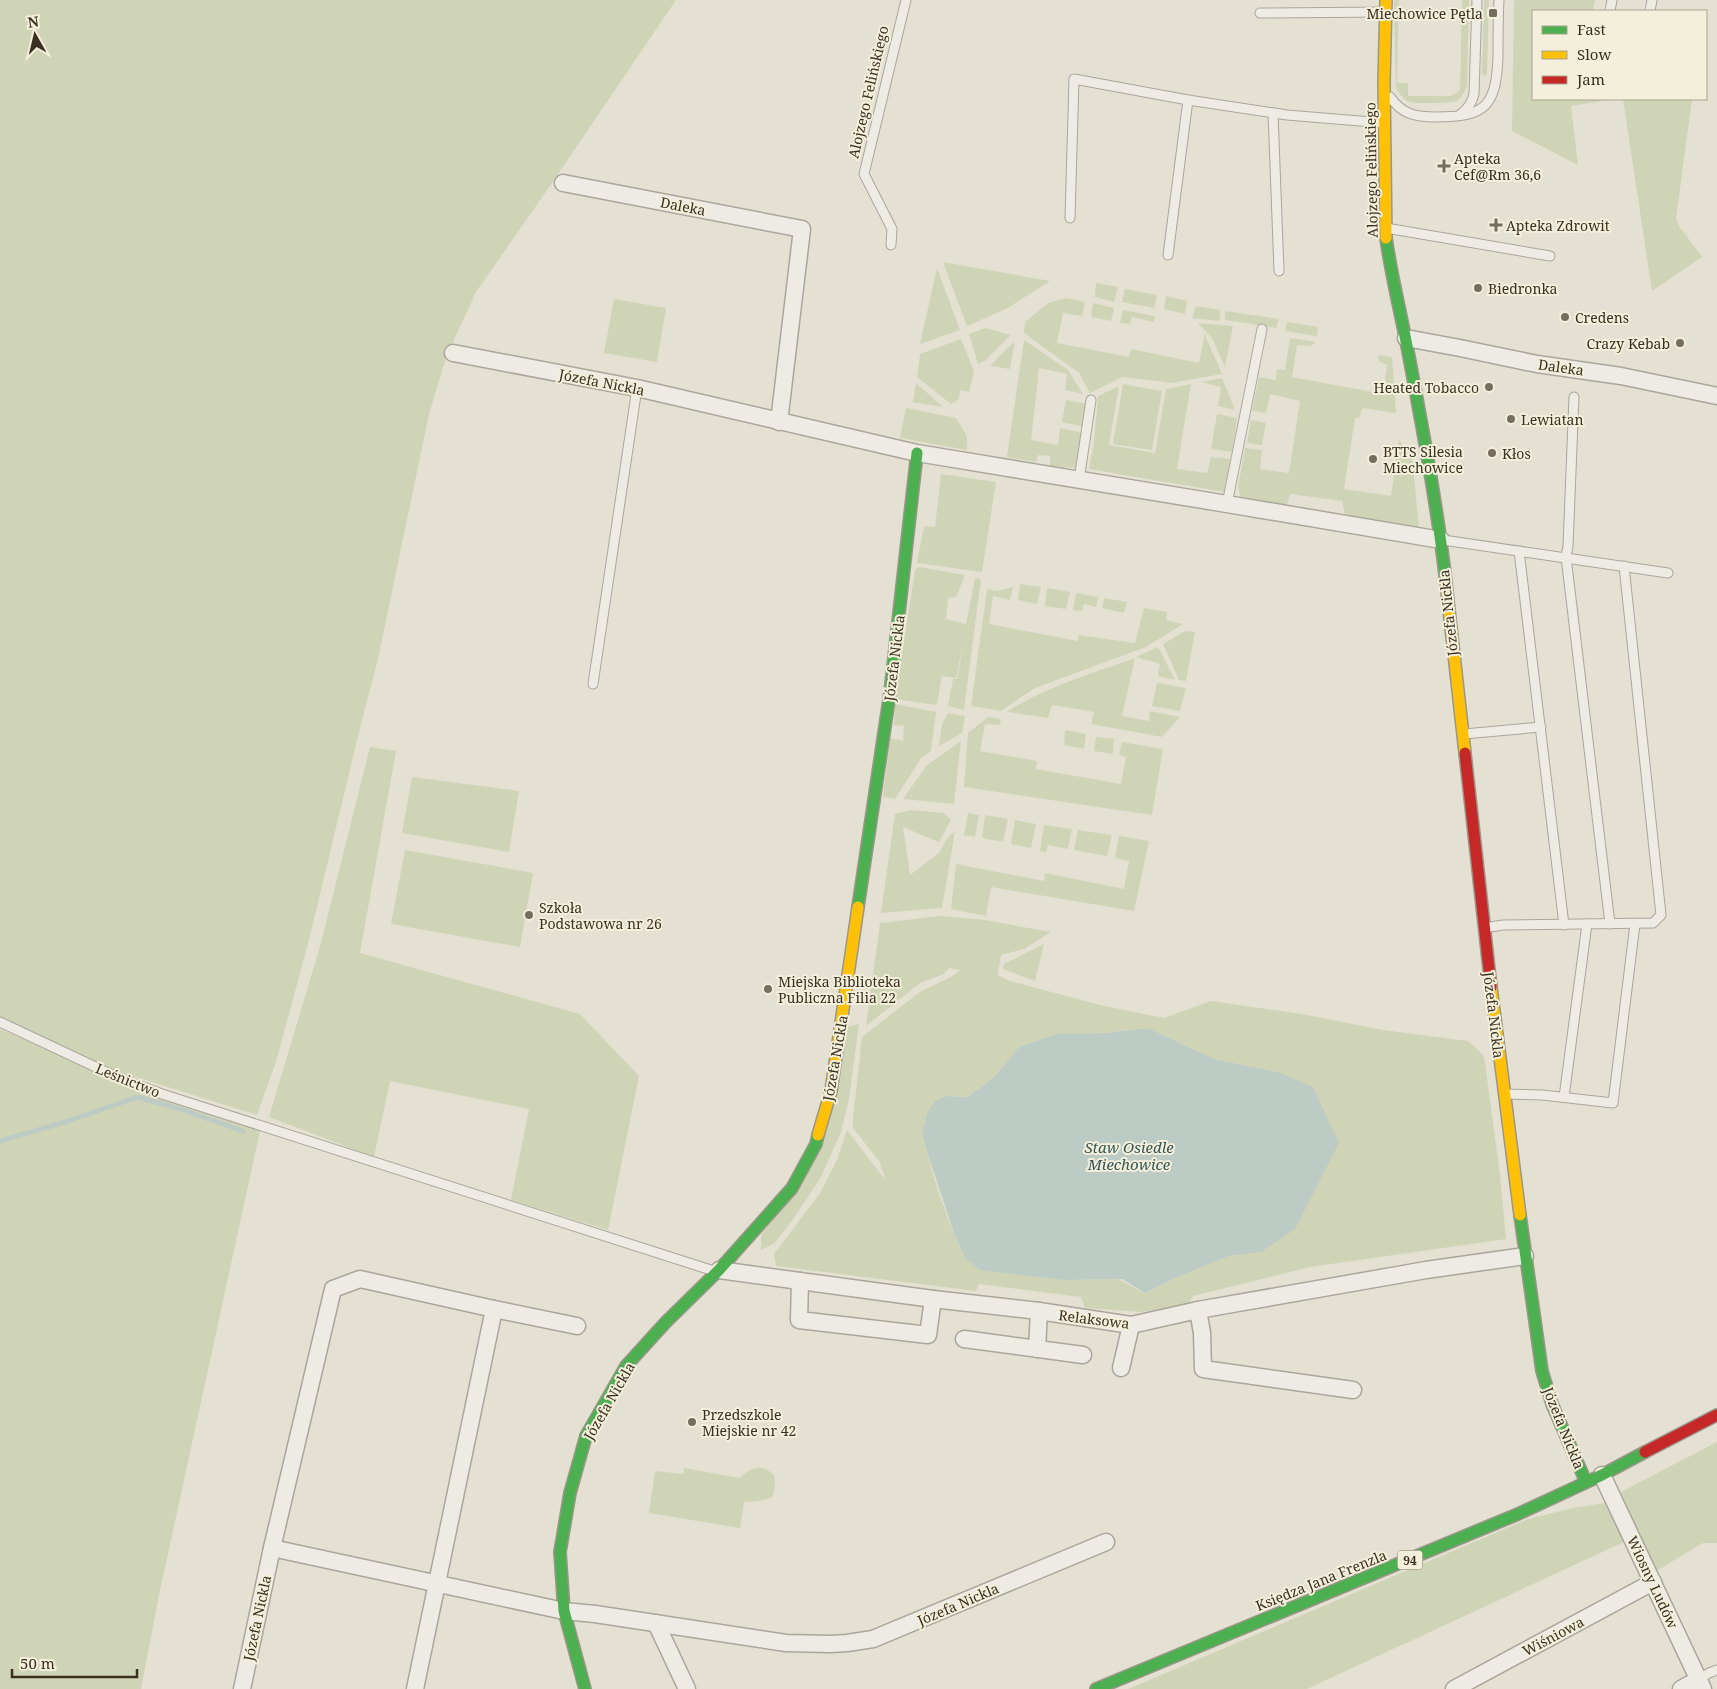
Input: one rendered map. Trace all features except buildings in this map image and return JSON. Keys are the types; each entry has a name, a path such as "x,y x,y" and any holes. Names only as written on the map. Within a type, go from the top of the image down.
{"street":[{"name":"Alojzego Felińskiego","path":"1386,6 1384,82 1385,228 1390,266 1406,338"},
{"name":"Daleka","path":"563,183 802,228 779,422"},
{"name":"Daleka","path":"1406,338 1537,364 1621,376 1717,396"},
{"name":"Józefa Nickla","path":"1406,338 1441,540 1504,1094 1542,1372 1552,1404 1586,1482"},
{"name":"Józefa Nickla","path":"453,353 636,388 917,454 1441,540"},
{"name":"Józefa Nickla","path":"585,1689 564,1611 560,1552 570,1493 586,1436 626,1366 666,1322 718,1271 792,1188 816,1144 831,1091 890,693 917,454"},
{"name":"Relaksowa","path":"718,1271 1039,1311 1131,1325 1198,1310 1426,1270 1525,1256"},
{"name":"Józefa Nickla","path":"242,1689 272,1548 333,1289 360,1279 577,1326"},
{"path":"800,1281 799,1320 928,1335 933,1299"},
{"path":"415,1689 494,1309"},
{"path":"1198,1310 1202,1333 1203,1368 1353,1390"},
{"path":"1037,1349 1039,1311"},
{"path":"1121,1368 1131,1325"},
{"path":"964,1339 1083,1355"},
{"name":"Księdza Jana Frenzla","path":"1096,1689 1544,1503 1717,1416"},
{"name":"Wiosny Ludów","path":"1602,1474 1701,1684"},
{"name":"Józefa Nickla","path":"272,1548 564,1611 786,1643 830,1644 873,1639 1106,1542"},
{"name":"Wiśniowa","path":"1454,1689 1653,1582"},
{"path":"656,1623 687,1689"},
{"path":"1680,1689 1701,1684"}],"lane":[{"name":"Alojzego Felińskiego","path":"891,245 892,229 864,174 906,0"},
{"path":"1458,117 1467,110 1474,94 1478,0"},
{"path":"1384,82 1390,97 1398,108 1411,115 1458,117 1481,109 1489,102 1495,91 1499,0"},
{"path":"1260,13 1386,6"},
{"path":"1070,218 1074,79 1188,100 1273,113 1384,123"},
{"path":"1168,255 1188,100"},
{"path":"1273,113 1279,271"},
{"path":"1385,228 1550,256"},
{"path":"1227,504 1262,329"},
{"path":"593,684 636,388"},
{"path":"1574,397 1566,557 1610,924"},
{"path":"1079,480 1092,400"},
{"path":"1441,540 1668,573"},
{"path":"1519,551 1564,925"},
{"path":"1484,928 1503,925 1653,923 1661,915 1624,566"},
{"path":"1462,735 1540,727"},
{"path":"1564,1097 1587,924"},
{"path":"1504,1094 1564,1097 1612,1103 1635,924"},
{"name":"Leśnictwo","path":"0,1022 119,1078 718,1271"},
{"path":"1701,1684 1717,1670"}],"green space":[{"path":"0,0 676,0 476,292 447,355 429,414 378,659 309,940 276,1062 257,1115 107,1068 0,1018"},
{"path":"1394,0 1399,0 1397,83 1408,83 1408,96 1450,96 1457,93 1460,89 1462,0 1469,0 1467,86 1457,101 1409,102 1397,90"},
{"path":"1484,0 1489,0 1487,74 1485,76 1482,74"},
{"path":"1514,0 1595,0 1593,10 1532,10 1532,100 1609,100 1571,106 1578,165 1512,131"},
{"path":"1623,100 1692,100 1676,219 1702,257 1652,291"},
{"path":"943,262 1050,281 1008,308 967,326"},
{"path":"937,268 960,330 920,344"},
{"path":"1096,283 1118,287 1114,302 1095,297"},
{"path":"1125,289 1157,295 1154,308 1122,302"},
{"path":"1166,296 1187,301 1185,314 1164,309"},
{"path":"1066,298 1085,302 1082,316 1063,313 1057,343 1129,357 1131,349 1199,363 1204,333 1222,374 1172,383 1123,377 1090,393 1079,373 1024,333 1025,322 1048,303"},
{"path":"614,299 666,308 657,362 604,353"},
{"path":"1093,303 1114,308 1111,321 1091,317"},
{"path":"1196,306 1220,310 1220,321 1192,318"},
{"path":"1123,310 1155,316 1154,322 1132,317 1130,324 1120,323"},
{"path":"1225,311 1279,319 1276,328 1225,320"},
{"path":"1287,322 1318,327 1317,336 1285,331"},
{"path":"1198,323 1233,326 1225,367 1212,338"},
{"path":"985,328 1011,335 986,360 978,364 969,334"},
{"path":"1290,338 1316,342 1311,346 1297,345 1292,377 1383,394 1387,365 1378,361 1379,355 1392,357 1396,413 1362,408 1359,418 1355,418 1344,489 1391,496 1399,438 1403,447 1411,447 1419,528 1345,515 1342,501 1290,494 1286,507 1241,498 1238,487 1245,448 1262,450 1260,469 1289,473 1300,401 1270,394 1266,413 1252,411 1259,377 1276,380 1277,369 1285,370"},
{"path":"961,339 974,371 969,392 961,390 958,400 951,404 917,377 920,354"},
{"path":"1024,340 1068,370 1083,394 1065,390 1067,374 1039,368 1031,440 1058,445 1060,428 1083,433 1077,468 1050,466 1050,456 1038,455 1036,462 1007,457"},
{"path":"1015,341 1010,369 990,366"},
{"path":"1222,378 1235,410 1218,406 1221,387 1201,382"},
{"path":"916,383 943,407 913,402"},
{"path":"1123,384 1162,391 1152,450 1113,444"},
{"path":"1191,384 1177,469 1207,473 1211,457 1230,459 1225,492 1089,469 1094,442 1098,396 1119,386 1109,445 1155,453 1166,389"},
{"path":"1066,400 1088,404 1085,427 1062,422"},
{"path":"906,408 956,418 967,436 967,450 900,438"},
{"path":"1217,414 1237,418 1232,452 1211,449"},
{"path":"1251,420 1266,423 1262,445 1247,443"},
{"path":"941,474 996,482 982,572 917,563 924,526 935,527"},
{"path":"919,567 965,575 956,597 948,598 946,619 966,624 975,578 981,579 964,710 948,706 953,679 957,679 964,639 956,678 942,676 937,705 895,699 915,570"},
{"path":"1020,584 1041,587 1037,604 1018,600"},
{"path":"1013,587 1010,600 993,596 989,624 1078,641 1078,635 1135,643 1144,608 1167,612 1166,620 1183,624 1146,647 1035,688 1001,711 971,706 987,589 997,591"},
{"path":"1047,588 1070,592 1066,609 1045,606"},
{"path":"1076,593 1098,597 1096,607 1084,604 1082,611 1073,610"},
{"path":"1104,598 1127,602 1124,613 1102,608"},
{"path":"1185,631 1195,632 1186,681 1179,680 1163,644"},
{"path":"1158,647 1175,680 1158,676 1160,664 1136,657"},
{"path":"1135,658 1122,716 1149,721 1150,711 1180,717 1162,737 1091,724 1094,712 1052,705 1048,718 1007,712 1053,688"},
{"path":"1157,683 1186,688 1180,711 1152,706"},
{"path":"895,704 936,712 931,751 922,757 895,799 883,797 890,738 903,741 904,726 894,725"},
{"path":"948,713 965,716 962,733 939,746 942,724"},
{"path":"988,717 1001,719 1000,725 985,724 980,751 1037,761 1036,769 1121,784 1126,757 1119,755 1122,742 1163,749 1152,815 964,787 968,733"},
{"path":"1065,730 1086,734 1084,749 1064,745"},
{"path":"1096,737 1114,739 1113,754 1094,751"},
{"path":"961,741 954,804 903,799 927,765"},
{"path":"370,747 396,751 360,953 580,1014 639,1076 608,1230 511,1200 529,1109 390,1081 374,1157 269,1117 321,943"},
{"path":"412,777 519,791 509,852 402,833"},
{"path":"911,810 944,813 951,820 939,842 903,827 910,875 940,852 946,840 955,831 942,908 881,913 895,814"},
{"path":"968,813 979,815 975,837 964,835"},
{"path":"985,815 1008,819 1003,842 982,838"},
{"path":"1015,820 1036,824 1031,848 1011,844"},
{"path":"1044,825 1072,829 1068,849 1048,845 1046,852 1040,851"},
{"path":"1078,830 1112,835 1107,856 1074,850"},
{"path":"1119,836 1149,841 1134,911 991,887 986,916 951,909 956,864 1044,881 1045,873 1124,889 1129,861 1115,858"},
{"path":"405,850 533,873 520,947 391,924"},
{"path":"940,916 985,920 1051,932 1024,949 1001,955 998,975 1010,981 1100,1005 1164,1018 1211,1001 1302,1014 1383,1030 1468,1041 1484,1056 1500,1175 1506,1239 1310,1267 1193,1296 1188,1305 1141,1312 1085,1308 1081,1297 979,1284 976,1291 776,1266 774,1254 820,1193 837,1160 847,1130 886,1181 879,1161 853,1128 862,1037 921,991 951,977 960,970 949,968 944,974 920,983 866,1026 880,923","holes":["1148,1028 1214,1059 1278,1072 1261,1252 1229,1256 1175,1278 1145,1293 1118,1279 1063,1280 1033,1276 965,1258 940,1196 922,1133 947,1096 968,1097 995,1076 1019,1047 1105,1033"]},
{"path":"1044,944 1035,981 1003,969 1004,964"},
{"path":"859,1024 849,1099 841,1132 821,1177 794,1218 775,1243 761,1250 761,1235 792,1197 848,1027"},
{"path":"0,1029 151,1093 260,1131 159,1595 141,1689 0,1689"},
{"path":"1717,1442 1717,1543 1703,1543 1656,1571 1621,1492"},
{"path":"684,1468 740,1478 753,1469 761,1468 774,1475 775,1487 772,1497 759,1501 744,1502 740,1528 649,1513 655,1471 683,1474"},
{"path":"1605,1503 1624,1542 1307,1689 1128,1689 1528,1519 1573,1508"}],"water":[{"name":"Staw Osiedle Miechowice","path":"1148,1028 1214,1059 1278,1072 1313,1087 1339,1143 1295,1229 1261,1252 1229,1256 1175,1278 1145,1293 1122,1279 1063,1280 980,1270 965,1258 954,1233 927,1152 922,1133 928,1112 935,1101 947,1096 968,1097 995,1076 1019,1047 1057,1034 1105,1033"}],"waterway":[{"path":"0,1141 65,1122 138,1097 177,1108 243,1131"}],"traffic: fast":[{"path":"1386,238 1429,464 1446,583"},
{"path":"858,907 890,693 917,453"},
{"path":"585,1689 564,1611 560,1552 570,1493 586,1436 626,1366 666,1322 719,1270 792,1188 816,1144 818,1135"},
{"path":"1520,1215 1542,1371 1552,1404 1586,1482"},
{"path":"1096,1689 1518,1514 1602,1475 1645,1452"}],"traffic: slow":[{"path":"1386,0 1384,82 1386,238"},
{"path":"1446,583 1465,753"},
{"path":"818,1135 831,1091 858,907"},
{"path":"1491,987 1520,1215"}],"traffic: jam":[{"path":"1465,753 1491,987"},
{"path":"1645,1452 1717,1415"}],"place":[{"name":"Miechowice Pętla","path":"1493,13"},
{"name":"Apteka Cef@Rm 36,6","path":"1444,166"},
{"name":"Apteka Zdrowit","path":"1496,225"},
{"name":"Biedronka","path":"1478,288"},
{"name":"Credens","path":"1565,317"},
{"name":"Crazy Kebab","path":"1680,343"},
{"name":"Heated Tobacco","path":"1489,387"},
{"name":"Lewiatan","path":"1511,419"},
{"name":"Kłos","path":"1492,453"},
{"name":"BTTS Silesia Miechowice","path":"1373,459"},
{"name":"Szkoła Podstawowa nr 26","path":"529,915"},
{"name":"Miejska Biblioteka Publiczna Filia 22","path":"768,989"},
{"name":"Przedszkole Miejskie nr 42","path":"692,1422"}]}
